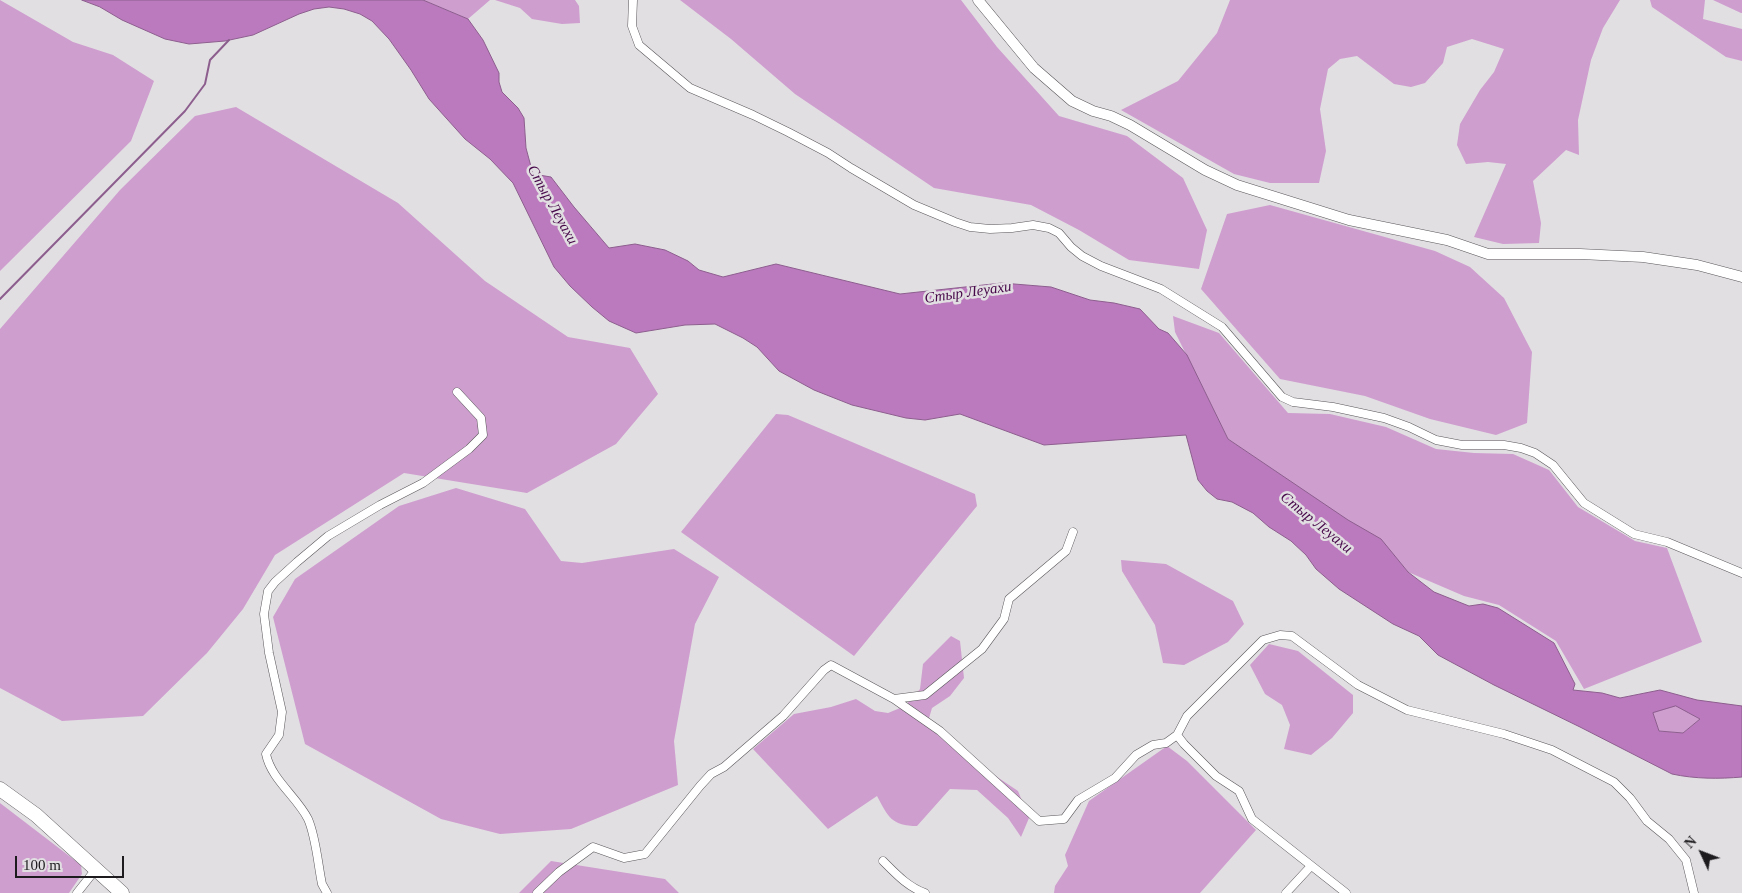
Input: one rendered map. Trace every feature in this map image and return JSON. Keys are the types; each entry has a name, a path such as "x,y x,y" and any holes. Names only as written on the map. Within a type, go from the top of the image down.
{"highway":[{"path":"0,789 36,815 122,893"}],"main road":[{"path":"978,0 1034,68 1072,101 1124,122 1205,170 1237,185 1349,220 1447,240 1488,254 1580,254 1643,257 1697,265 1742,276"}],"street":[{"path":"633,0 632,26 639,45 690,88 770,123 828,153 914,204 955,222 970,227 990,229 1033,225 1049,228 1059,233 1082,256 1102,266 1161,289 1222,327 1282,396 1293,402 1333,407 1384,418 1409,426 1436,440 1462,445 1504,445 1535,453 1553,465 1584,503 1634,534 1667,542 1742,573"},
{"path":"327,893 322,884 309,821 298,802 268,763 266,754 279,735 282,712 269,653 264,614 268,591 296,562 328,536 380,505 423,483 469,449 483,435 481,418 457,392"},
{"path":"894,699 925,694 982,649 1004,619 1009,599 1066,550 1073,532"},
{"path":"537,893 559,872 593,847 624,858 645,854 711,774 724,767 782,716 824,670 832,665 894,699 940,731 1039,821 1064,819 1078,800 1115,778 1136,755 1153,745 1166,743 1177,734 1187,716 1263,640 1280,635 1292,636 1358,685 1407,710 1504,734 1552,750 1614,782 1630,798 1647,821 1669,838 1686,860 1694,893"},
{"path":"1177,734 1184,744 1216,776 1239,791 1252,820 1346,893"},
{"path":"883,861 912,891 925,893"},
{"path":"1286,893 1311,866"},
{"path":"77,893 96,870"}],"shaded area":[{"path":"0,0 73,42 113,55 154,81 131,141 0,271"},
{"path":"423,0 490,0 468,19"},
{"path":"495,0 575,0 579,6 580,23 562,24 532,19 520,8"},
{"path":"680,0 961,0 997,47 1059,116 1127,136 1183,178 1207,230 1199,269 1129,260 1079,230 1031,205 934,188 795,94 731,39"},
{"path":"1230,0 1620,0 1603,28 1591,60 1578,120 1579,155 1566,150 1533,181 1541,223 1539,243 1503,244 1474,237 1506,164 1488,162 1466,164 1457,145 1460,124 1480,90 1494,72 1504,49 1472,39 1447,47 1443,63 1425,83 1411,87 1394,84 1357,56 1340,59 1328,69 1320,109 1326,151 1319,183 1270,183 1234,174 1121,110 1178,81 1217,33"},
{"path":"1650,0 1705,0 1703,19 1742,29 1742,61 1726,57 1652,7"},
{"path":"1713,0 1742,0 1742,13 1741,13"},
{"path":"236,107 398,203 485,281 568,337 630,348 658,394 616,444 527,493 404,473 275,555 243,609 207,653 143,716 62,721 0,688 0,329 120,190 195,116"},
{"path":"1270,205 1435,251 1470,267 1504,298 1532,352 1527,423 1496,435 1430,419 1365,396 1280,379 1201,289 1227,214"},
{"path":"1173,316 1219,333 1288,413 1330,414 1386,427 1436,449 1474,453 1513,454 1549,470 1578,507 1635,541 1667,548 1702,642 1584,689 1556,641 1499,605 1464,596 1408,572 1380,539 1348,521 1228,439 1175,332"},
{"path":"776,414 788,415 975,494 977,506 854,656 681,532"},
{"path":"456,488 525,509 561,561 582,563 674,549 719,577 695,624 674,741 678,785 571,829 500,834 441,819 305,744 273,617 295,579 399,506"},
{"path":"1121,560 1166,564 1233,601 1244,624 1228,642 1184,665 1163,663 1155,625 1122,571"},
{"path":"951,636 960,641 964,678 950,696 932,708 927,725 948,744 1018,791 1029,818 1021,837 1008,818 977,790 950,789 917,826 909,826 892,819 884,810 877,796 828,829 753,749 794,714 831,707 856,699 875,711 888,713 905,706 920,689 923,664"},
{"path":"1269,644 1298,651 1353,695 1353,713 1332,738 1311,755 1284,749 1290,725 1282,705 1265,694 1250,665"},
{"path":"1677,705 1700,719 1683,733 1659,731 1652,713"},
{"path":"1167,746 1187,761 1256,830 1200,893 1054,893 1055,886 1068,866 1065,855 1089,801"},
{"path":"0,803 81,865 82,874 69,893 0,893"},
{"path":"551,861 665,879 679,893 519,893"}],"water":[{"name":"Стыр Леуахи","path":"82,0 423,0 468,19 483,40 499,73 502,92 518,108 524,118 526,148 533,174 551,177 609,248 635,244 665,250 688,261 699,270 723,277 776,264 900,294 1002,283 1051,287 1090,300 1140,309 1159,329 1168,333 1187,355 1228,439 1348,520 1381,539 1408,572 1434,592 1469,606 1483,604 1498,608 1554,643 1575,684 1573,690 1602,693 1620,698 1660,690 1697,700 1742,706 1742,777 1707,778 1672,774 1438,655 1419,636 1393,624 1339,589 1316,569 1306,555 1291,541 1269,527 1253,513 1232,502 1217,499 1207,491 1198,480 1186,435 1044,445 960,414 925,420 906,418 852,405 814,390 779,371 757,347 715,324 685,325 636,333 609,321 570,286 554,267 513,183 490,159 465,139 429,99 389,39 372,21 360,14 329,7 314,9 253,35 225,41 189,44 165,39 122,20 100,7","holes":["1676,706 1700,719 1683,733 1659,731 1653,713"]}],"waterway":[{"path":"0,299 185,111 205,84 210,60 229,40"}]}
